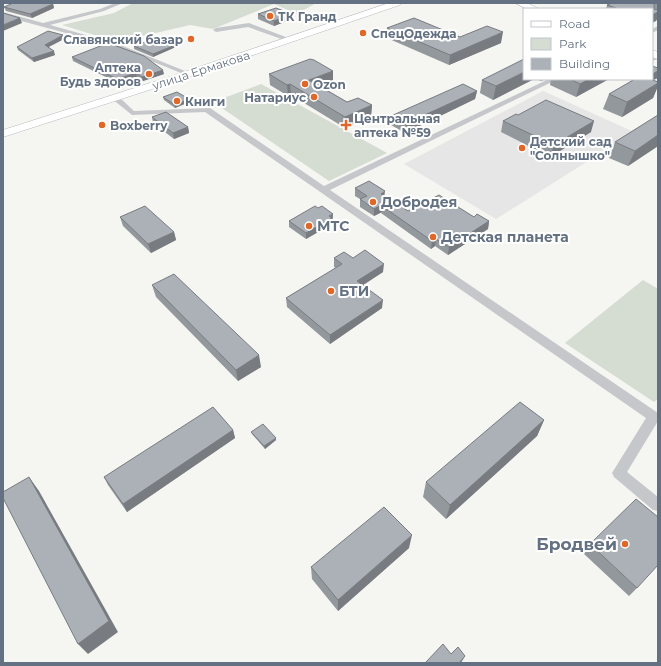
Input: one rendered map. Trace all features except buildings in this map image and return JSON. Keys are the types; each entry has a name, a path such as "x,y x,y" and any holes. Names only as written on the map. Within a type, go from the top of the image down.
{"street":[{"path":"45,24 102,10 120,3"},
{"name":"улица Ермакова","path":"3,134 188,74 398,3"},
{"path":"519,3 532,8"},
{"path":"3,14 45,24 116,45 188,74"},
{"path":"216,30 249,25 289,40"},
{"path":"323,190 553,80"},
{"path":"115,98 132,112 207,110 656,418 619,473 658,505"}],"shaded area":[{"name":"Детский сад \"Солнышко\"","path":"543,91 634,132 496,219 404,164"}],"green space":[{"path":"133,3 316,3 297,14 274,4 213,29 190,25 117,42 62,25 114,13"},
{"path":"261,84 387,153 329,181 213,102"},
{"path":"643,280 658,289 658,399 654,402 565,343"}],"place":[{"name":"ТК Гранд","path":"270,16"},
{"name":"СпецОдежда","path":"363,33"},
{"name":"Славянский базар","path":"191,39"},
{"name":"Аптека Будь здоров","path":"149,74"},
{"name":"Ozon","path":"305,84"},
{"name":"Натариус","path":"314,97"},
{"name":"Книги","path":"177,101"},
{"name":"Boxberry","path":"102,125"},
{"name":"Центральная аптека №59","path":"346,125"},
{"name":"Детский сад \"Солнышко\"","path":"522,148"},
{"name":"Добродея","path":"373,202"},
{"name":"МТС","path":"309,226"},
{"name":"Детская планета","path":"433,237"},
{"name":"БТИ","path":"331,291"},
{"name":"Бродвей","path":"625,544"}]}
